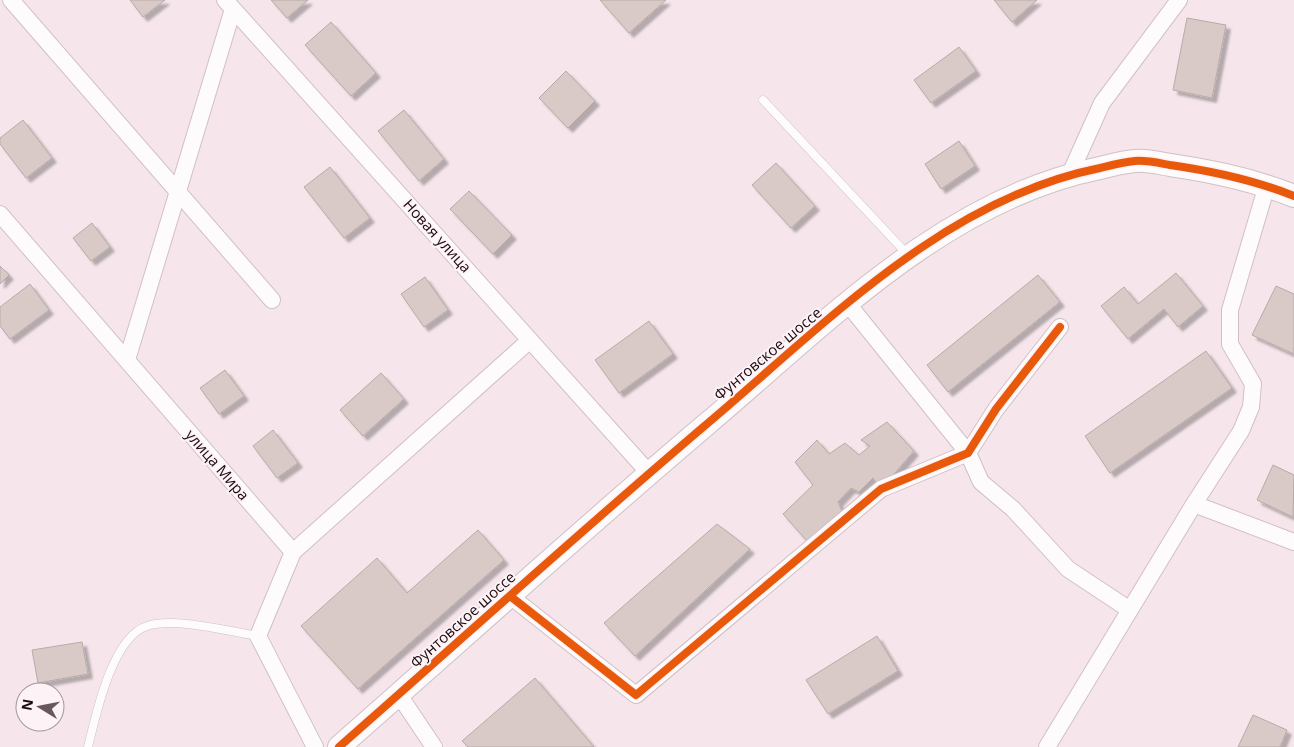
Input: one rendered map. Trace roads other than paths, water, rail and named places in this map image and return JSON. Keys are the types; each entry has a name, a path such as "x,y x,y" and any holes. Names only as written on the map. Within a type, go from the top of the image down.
{"street":[{"path":"11,0 272,300"},
{"path":"1070,174 1102,103 1179,0"},
{"path":"127,360 179,193 229,5"},
{"name":"Новая улица","path":"229,5 649,472"},
{"name":"Фунтовское шоссе","path":"339,747 649,472 888,270 947,230 1002,200 1070,174 1137,160 1198,169 1267,185 1294,196"},
{"path":"1047,747 1194,504 1241,431 1251,407 1253,384 1230,344 1230,310 1267,185"},
{"name":"улица Мира","path":"0,214 293,552"},
{"path":"848,304 968,452 981,482 1013,509 1068,569 1130,610"},
{"path":"510,596 636,695 881,488 968,452 996,409 1060,327"},
{"path":"315,747 258,636 293,552 530,340"},
{"path":"1194,504 1294,542"},
{"path":"398,695 434,747"}],"lane":[{"path":"763,100 909,256"},
{"path":"88,747 100,701 121,649 132,636 146,626 171,623 258,636"}]}
